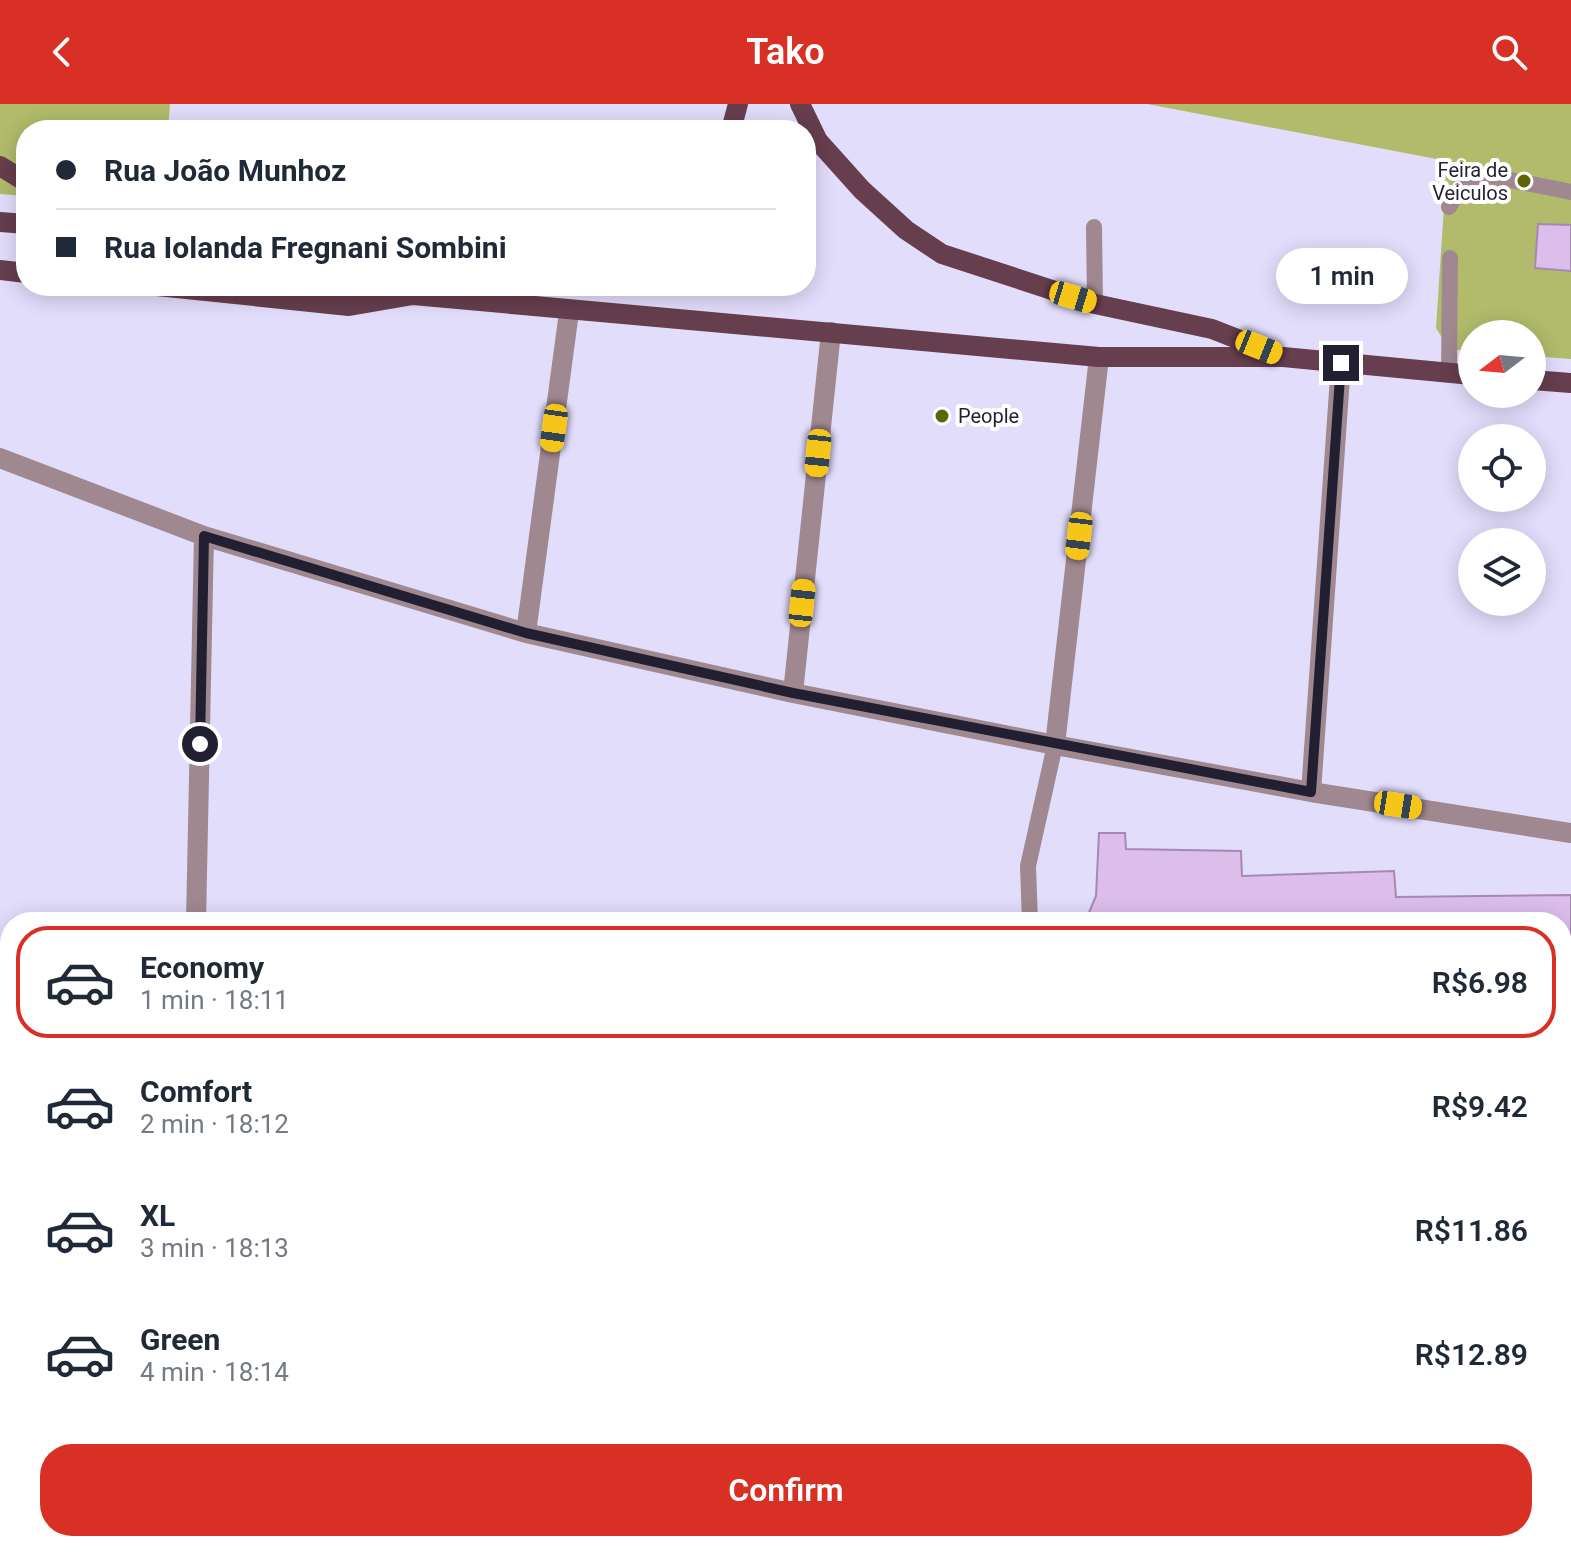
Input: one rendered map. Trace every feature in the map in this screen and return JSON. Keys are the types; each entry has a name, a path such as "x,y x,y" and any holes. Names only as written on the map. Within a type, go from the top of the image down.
{"main road":[{"path":"816,137 862,190 906,230 942,254 1095,304 1212,329 1283,357"},
{"path":"253,296 349,306 407,296"},
{"path":"422,296 569,312 1099,357 1283,357 1458,374"},
{"path":"1546,381 1571,383"}],"street":[{"path":"526,633 569,312"},
{"path":"793,693 831,332"},
{"path":"1055,745 1099,357"},
{"path":"1311,792 1341,363"},
{"path":"0,458 204,536 526,633 793,693 1055,745 1311,792 1571,833"},
{"path":"196,912 204,536"}],"lane":[{"path":"1449,207 1463,182 1490,176 1537,182 1571,192"},
{"path":"1094,227 1095,304"},
{"path":"1449,373 1450,258"},
{"path":"1030,912 1028,866 1055,745"}],"green space":[{"path":"0,104 170,104 169,120 16,120 16,195 0,194"},
{"path":"1147,104 1571,104 1571,359 1546,357 1546,320 1458,320 1458,350 1449,349 1436,328 1447,161"}],"building":[{"path":"1538,224 1571,225 1571,271 1535,268"},
{"path":"1099,833 1125,833 1126,849 1241,851 1242,876 1394,871 1396,897 1571,895 1571,912 1089,912 1096,896"}],"place":[{"name":"Feira de Veiculos","path":"1524,181"},
{"name":"People","path":"942,416"}],"route":[{"path":"200,744 204,536 526,633 793,693 1311,792 1341,363"}]}
